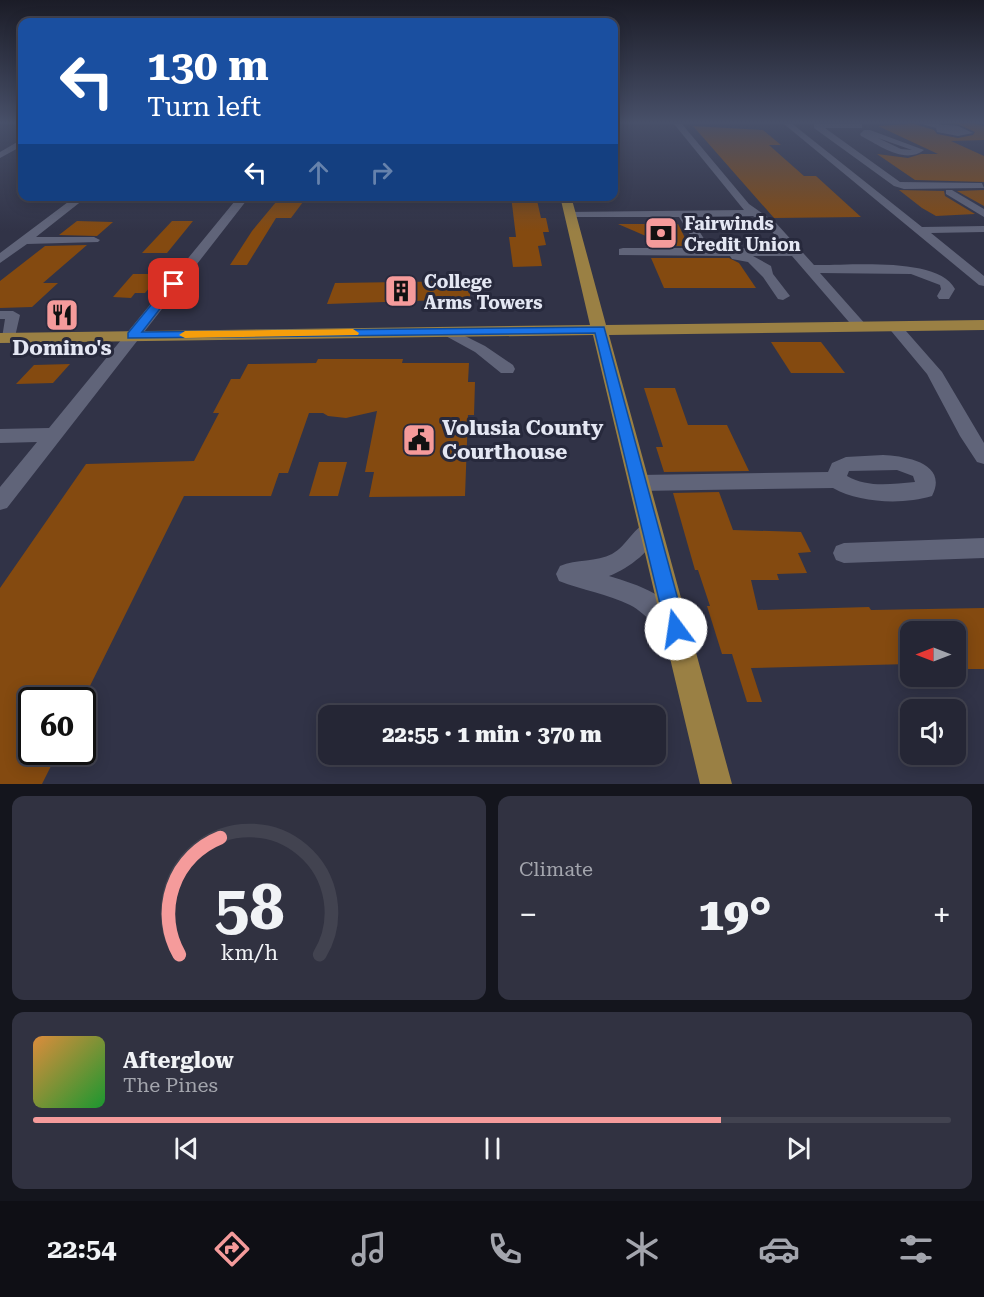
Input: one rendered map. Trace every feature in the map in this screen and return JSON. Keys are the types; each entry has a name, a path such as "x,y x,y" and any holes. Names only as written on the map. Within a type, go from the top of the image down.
{"main road":[{"path":"566,201 716,784"},
{"path":"5,338 984,325"}],"street":[{"path":"706,159 745,206 772,225 860,326"},
{"path":"831,159 984,282"},
{"path":"862,159 897,184 983,190"},
{"path":"935,186 984,214"},
{"path":"949,192 983,190"},
{"path":"0,260 76,201"},
{"path":"0,502 241,201"},
{"path":"570,214 756,213"},
{"path":"683,214 706,252"},
{"path":"919,230 984,229"},
{"path":"24,241 94,240"},
{"path":"624,252 796,252"},
{"path":"690,252 702,256 748,257 768,274 783,296"},
{"path":"755,252 766,266 768,274"},
{"path":"810,268 906,269 929,275 945,290 984,282"},
{"path":"0,315 13,315 5,338"},
{"path":"894,326 934,372 966,431 984,457"},
{"path":"449,332 480,349 507,369"},
{"path":"0,436 54,435"},
{"path":"0,476 20,476"},
{"path":"639,483 814,478 836,480"},
{"path":"651,529 622,560 609,566 567,574 635,595 654,606 676,629"},
{"path":"844,553 984,548"}],"building":[{"path":"722,159 784,159 804,176 816,176 861,217 774,218"},
{"path":"884,159 984,159 984,182 915,180"},
{"path":"899,190 944,191 945,196 975,214 936,216"},
{"path":"984,190 984,206 957,191"},
{"path":"277,201 303,202 291,218 276,218 247,265 230,265 252,231"},
{"path":"512,201 537,201 541,218 546,218 549,232 543,232 546,245 538,246 542,266 513,267 509,237 516,237"},
{"path":"77,221 113,222 97,236 59,235"},
{"path":"172,221 193,221 167,253 142,253"},
{"name":"Fairwinds Credit Union","path":"618,224 678,224 689,246 669,246"},
{"path":"87,245 43,283 58,283 32,307 0,308 0,281 45,246"},
{"path":"651,258 729,258 739,263 756,288 664,288"},
{"path":"133,274 161,274 145,293 135,293 131,298 113,297"},
{"name":"College Arms Towers","path":"470,281 470,299 327,304 335,283"},
{"path":"771,342 821,342 845,373 791,373"},
{"path":"318,359 403,359 402,363 469,363 468,382 475,382 474,415 468,415 465,496 369,497 374,472 365,472 377,411 346,418 328,416 323,413 309,413 288,473 279,473 271,496 184,496 89,687 18,687 18,765 52,765 42,784 0,784 0,588 86,464 194,461 219,413 213,413 231,379 240,379 248,364 316,363"},
{"path":"70,364 53,383 16,384 34,365"},
{"path":"644,388 675,388 688,425 727,425 749,471 664,472 656,447 663,447"},
{"path":"319,462 347,462 338,496 309,496"},
{"path":"719,492 733,530 801,532 811,552 798,553 807,573 777,574 779,580 751,580 758,610 869,607 871,610 984,608 984,669 966,669 966,621 900,621 900,664 751,668 762,702 747,702 732,654 722,654 707,606 710,606 698,570 695,570 673,493"}],"slow traffic":[{"path":"185,335 353,333"}],"place":[{"name":"Fairwinds Credit Union","path":"661,233"},
{"name":"College Arms Towers","path":"401,291"},
{"name":"Domino's","path":"62,315"},
{"name":"Volusia County Courthouse","path":"419,440"}],"route":[{"path":"174,284 133,335 600,330 676,629"}]}
